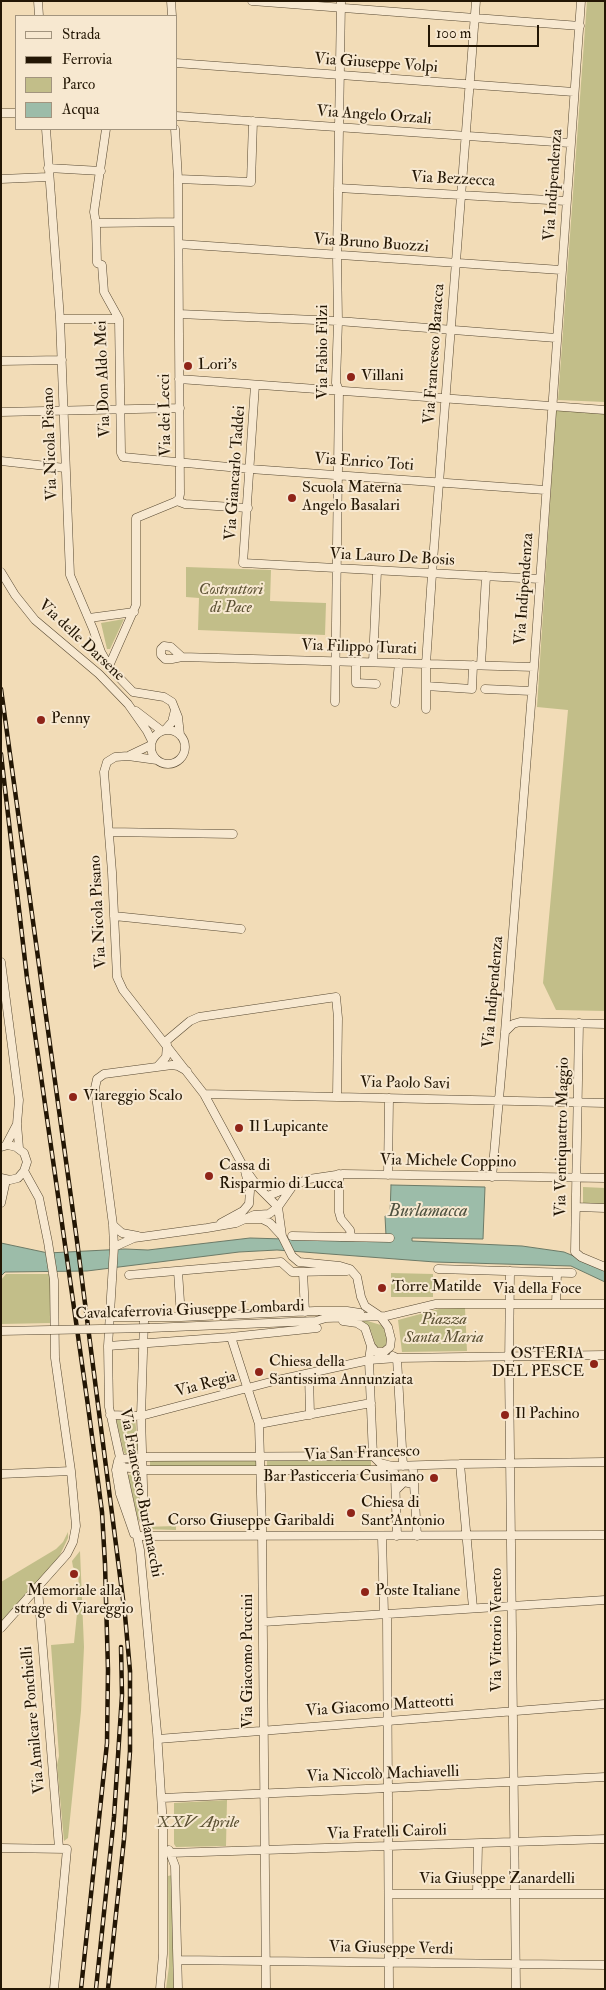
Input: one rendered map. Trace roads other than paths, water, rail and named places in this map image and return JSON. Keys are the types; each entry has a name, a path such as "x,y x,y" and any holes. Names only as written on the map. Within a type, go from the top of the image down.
{"street":[{"path":"38,1 39,15"},
{"path":"171,1 172,15"},
{"path":"252,1 341,4 580,26"},
{"name":"Via Francesco Baracca","path":"426,709 426,664 432,574 476,1"},
{"name":"Via Indipendenza","path":"492,1177 534,667 570,142 582,1"},
{"name":"Via Fabio Filzi","path":"335,702 338,475 338,390 336,383 338,321 337,256 341,4"},
{"name":"Via Giuseppe Volpi","path":"178,63 574,92"},
{"path":"1,113 15,113"},
{"name":"Via Angelo Orzali","path":"178,116 570,142"},
{"path":"178,179 251,182 253,121"},
{"name":"Via Nicola Pisano","path":"46,130 48,177 60,319 69,572 72,584 101,652 109,666 133,692 164,697 172,702 176,708 180,735 185,744 185,752 182,758 170,764 128,756 112,758 105,765 104,777 117,979 123,990 204,1094 243,1166"},
{"name":"Via Don Aldo Mei","path":"106,130 94,212 97,262 102,265 104,292 119,319 121,453 122,456 131,459 181,463"},
{"name":"Via dei Lecci","path":"175,130 178,179 181,463 180,494 177,501"},
{"path":"48,168 101,170"},
{"path":"1,179 48,177"},
{"name":"Via Bezzecca","path":"338,188 566,201"},
{"path":"96,223 178,222"},
{"name":"Via Bruno Buozzi","path":"179,244 561,270"},
{"path":"179,314 338,321 556,338"},
{"path":"60,319 119,319"},
{"path":"1,361 62,360"},
{"path":"179,379 605,410"},
{"name":"Via Giancarlo Taddei","path":"243,563 256,384"},
{"path":"1,412 180,408"},
{"path":"1,461 65,468"},
{"name":"Via Enrico Toti","path":"181,463 545,490"},
{"path":"109,666 137,602 134,534 136,518 177,501 185,504 248,508"},
{"name":"Via Lauro De Bosis","path":"243,563 540,579"},
{"path":"373,662 377,571"},
{"name":"Via delle Darsene","path":"1,572 35,620 99,674 122,697 147,731 151,743"},
{"path":"426,686 472,689 477,665 486,576"},
{"path":"88,618 134,612"},
{"name":"Via Filippo Turati","path":"182,657 534,667"},
{"path":"356,662 356,683 376,684"},
{"path":"395,703 398,663"},
{"path":"484,689 531,691"},
{"name":"Via delle Darsene","path":"128,704 164,730"},
{"name":"Via Nicola Pisano","path":"128,756 151,743 156,734 164,730 173,718 176,708"},
{"path":"164,730 174,731 180,735"},
{"path":"151,743 152,754 156,760"},
{"path":"108,832 233,834"},
{"path":"114,916 241,929"},
{"path":"1,962 19,1100 17,1124 19,1148 26,1159 24,1171 17,1179 3,1179 1,1202"},
{"path":"158,1066 166,1057 166,1044 190,1022 199,1018 336,997 338,1018 337,1097"},
{"path":"506,1013 511,1018 520,1022"},
{"path":"505,1032 513,1024 520,1022 605,1024"},
{"name":"Via Ventiquattro Maggio","path":"579,1023 575,1252 581,1257 605,1267"},
{"path":"144,1236 122,1233 113,1225 95,1091 96,1082 98,1077 104,1074 158,1066 175,1065 187,1071"},
{"name":"Via Paolo Savi","path":"204,1094 605,1103"},
{"path":"388,1175 389,1098"},
{"path":"17,1124 4,1146 19,1148"},
{"path":"243,1166 260,1190 278,1207 282,1236"},
{"path":"208,1228 235,1216 249,1204 250,1191 243,1166"},
{"path":"1,1628 38,1589 67,1554 76,1531 72,1471 58,1382 54,1280 39,1198 24,1171"},
{"path":"339,1174 341,1219 350,1230 352,1237"},
{"name":"Via Michele Coppino","path":"268,1196 313,1178 339,1174 605,1178"},
{"path":"247,1219 254,1215 269,1214 278,1207 293,1186"},
{"path":"577,1207 605,1208"},
{"path":"114,1247 124,1241 144,1236 208,1228 247,1219 266,1220 282,1236 292,1256 300,1263 344,1266 352,1270 358,1280 361,1297 368,1309 380,1316 389,1329 391,1341 388,1350 381,1353 374,1350 371,1346"},
{"name":"Via Francesco Burlamacchi","path":"113,1225 113,1279 108,1346 110,1415 138,1538 152,1661 163,1826"},
{"path":"292,1236 390,1238"},
{"path":"130,1275 281,1262 292,1272 352,1270"},
{"path":"438,1269 572,1273"},
{"path":"178,1271 180,1317"},
{"name":"Via Vittorio Veneto","path":"510,1271 509,1356 516,1989"},
{"path":"303,1272 305,1312"},
{"path":"556,1304 557,1273"},
{"path":"326,1318 347,1311 361,1297"},
{"name":"Via della Foce","path":"380,1316 395,1315 436,1304 605,1304"},
{"path":"111,1317 180,1317 347,1311 366,1316"},
{"name":"Cavalcaferrovia Giuseppe Lombardi","path":"1,1331 317,1324 326,1318 380,1316"},
{"path":"144,1317 141,1416 144,1457 144,1520"},
{"path":"108,1346 231,1337 317,1324 347,1322 359,1324 367,1331 371,1346 369,1360 374,1456 380,1463 392,1466 397,1489 397,1536"},
{"name":"Via Giacomo Puccini","path":"231,1337 259,1424 261,1456 266,1989"},
{"name":"Via Regia","path":"381,1353 397,1358"},
{"name":"Via Regia","path":"110,1415 141,1416 248,1388 369,1360 605,1355"},
{"path":"397,1358 403,1466"},
{"path":"308,1374 310,1415"},
{"path":"259,1424 371,1403"},
{"name":"Via San Francesco","path":"120,1463 144,1457 374,1456"},
{"name":"Via San Francesco","path":"120,1463 143,1470 261,1471 385,1470 392,1466 510,1462 605,1462"},
{"path":"460,1464 473,1608"},
{"path":"413,1466 413,1484 416,1491 417,1536"},
{"path":"1,1474 72,1471"},
{"path":"397,1489 404,1482 413,1484"},
{"name":"Corso Giuseppe Garibaldi","path":"138,1538 605,1535"},
{"path":"382,1536 388,1720 389,1989"},
{"name":"Via Amilcare Ponchielli","path":"38,1589 59,1848 67,1849 54,1989"},
{"path":"263,1622 605,1600"},
{"name":"Via Giacomo Matteotti","path":"158,1739 605,1704"},
{"name":"Via Niccolò Machiavelli","path":"162,1798 605,1777"},
{"path":"163,1826 175,1866 178,1989"},
{"path":"160,1989 163,1954 163,1826"},
{"name":"Via Fratelli Cairoli","path":"170,1853 605,1839"},
{"path":"477,1894 478,1844"},
{"path":"1,1848 59,1848"},
{"name":"Via Giuseppe Zanardelli","path":"389,1894 605,1894"},
{"name":"Via Giuseppe Verdi","path":"178,1960 605,1965"}],"water":[{"name":"Burlamacca","path":"391,1185 485,1187 483,1239 412,1238 412,1241 522,1246 564,1252 605,1269 605,1282 571,1266 435,1262 277,1250 239,1252 87,1271 5,1272 1,1276 1,1243 48,1253 125,1249 148,1250 250,1238 353,1241 386,1236 385,1216 390,1215"}],"railway":[{"path":"1,689 77,1241 125,1615 130,1671 130,1751 124,1839 108,1989"},
{"path":"1,754 27,978 102,1512 108,1670 107,1743 81,1989"},
{"path":"96,1989 114,1817 122,1695 121,1647"}],"place":[{"name":"Lori's","path":"188,366"},
{"name":"Villani","path":"351,377"},
{"name":"Scuola Materna Angelo Basalari","path":"292,498"},
{"name":"Penny","path":"41,720"},
{"name":"Viareggio Scalo","path":"73,1097"},
{"name":"Il Lupicante","path":"239,1128"},
{"name":"Cassa di Risparmio di Lucca","path":"209,1176"},
{"name":"Torre Matilde","path":"382,1288"},
{"name":"OSTERIA DEL PESCE","path":"594,1364"},
{"name":"Chiesa della Santissima Annunziata","path":"259,1372"},
{"name":"Il Pachino","path":"505,1415"},
{"name":"Bar Pasticceria Cusimano","path":"434,1478"},
{"name":"Chiesa di Sant'Antonio","path":"351,1513"},
{"name":"Memoriale alla strage di Viareggio","path":"74,1574"},
{"name":"Poste Italiane","path":"365,1592"}],"park label":[{"name":"Costruttori di Pace","path":"231,600"},
{"name":"Piazza Santa Maria","path":"444,1330"},
{"name":"XXV Aprile","path":"198,1824"}]}
